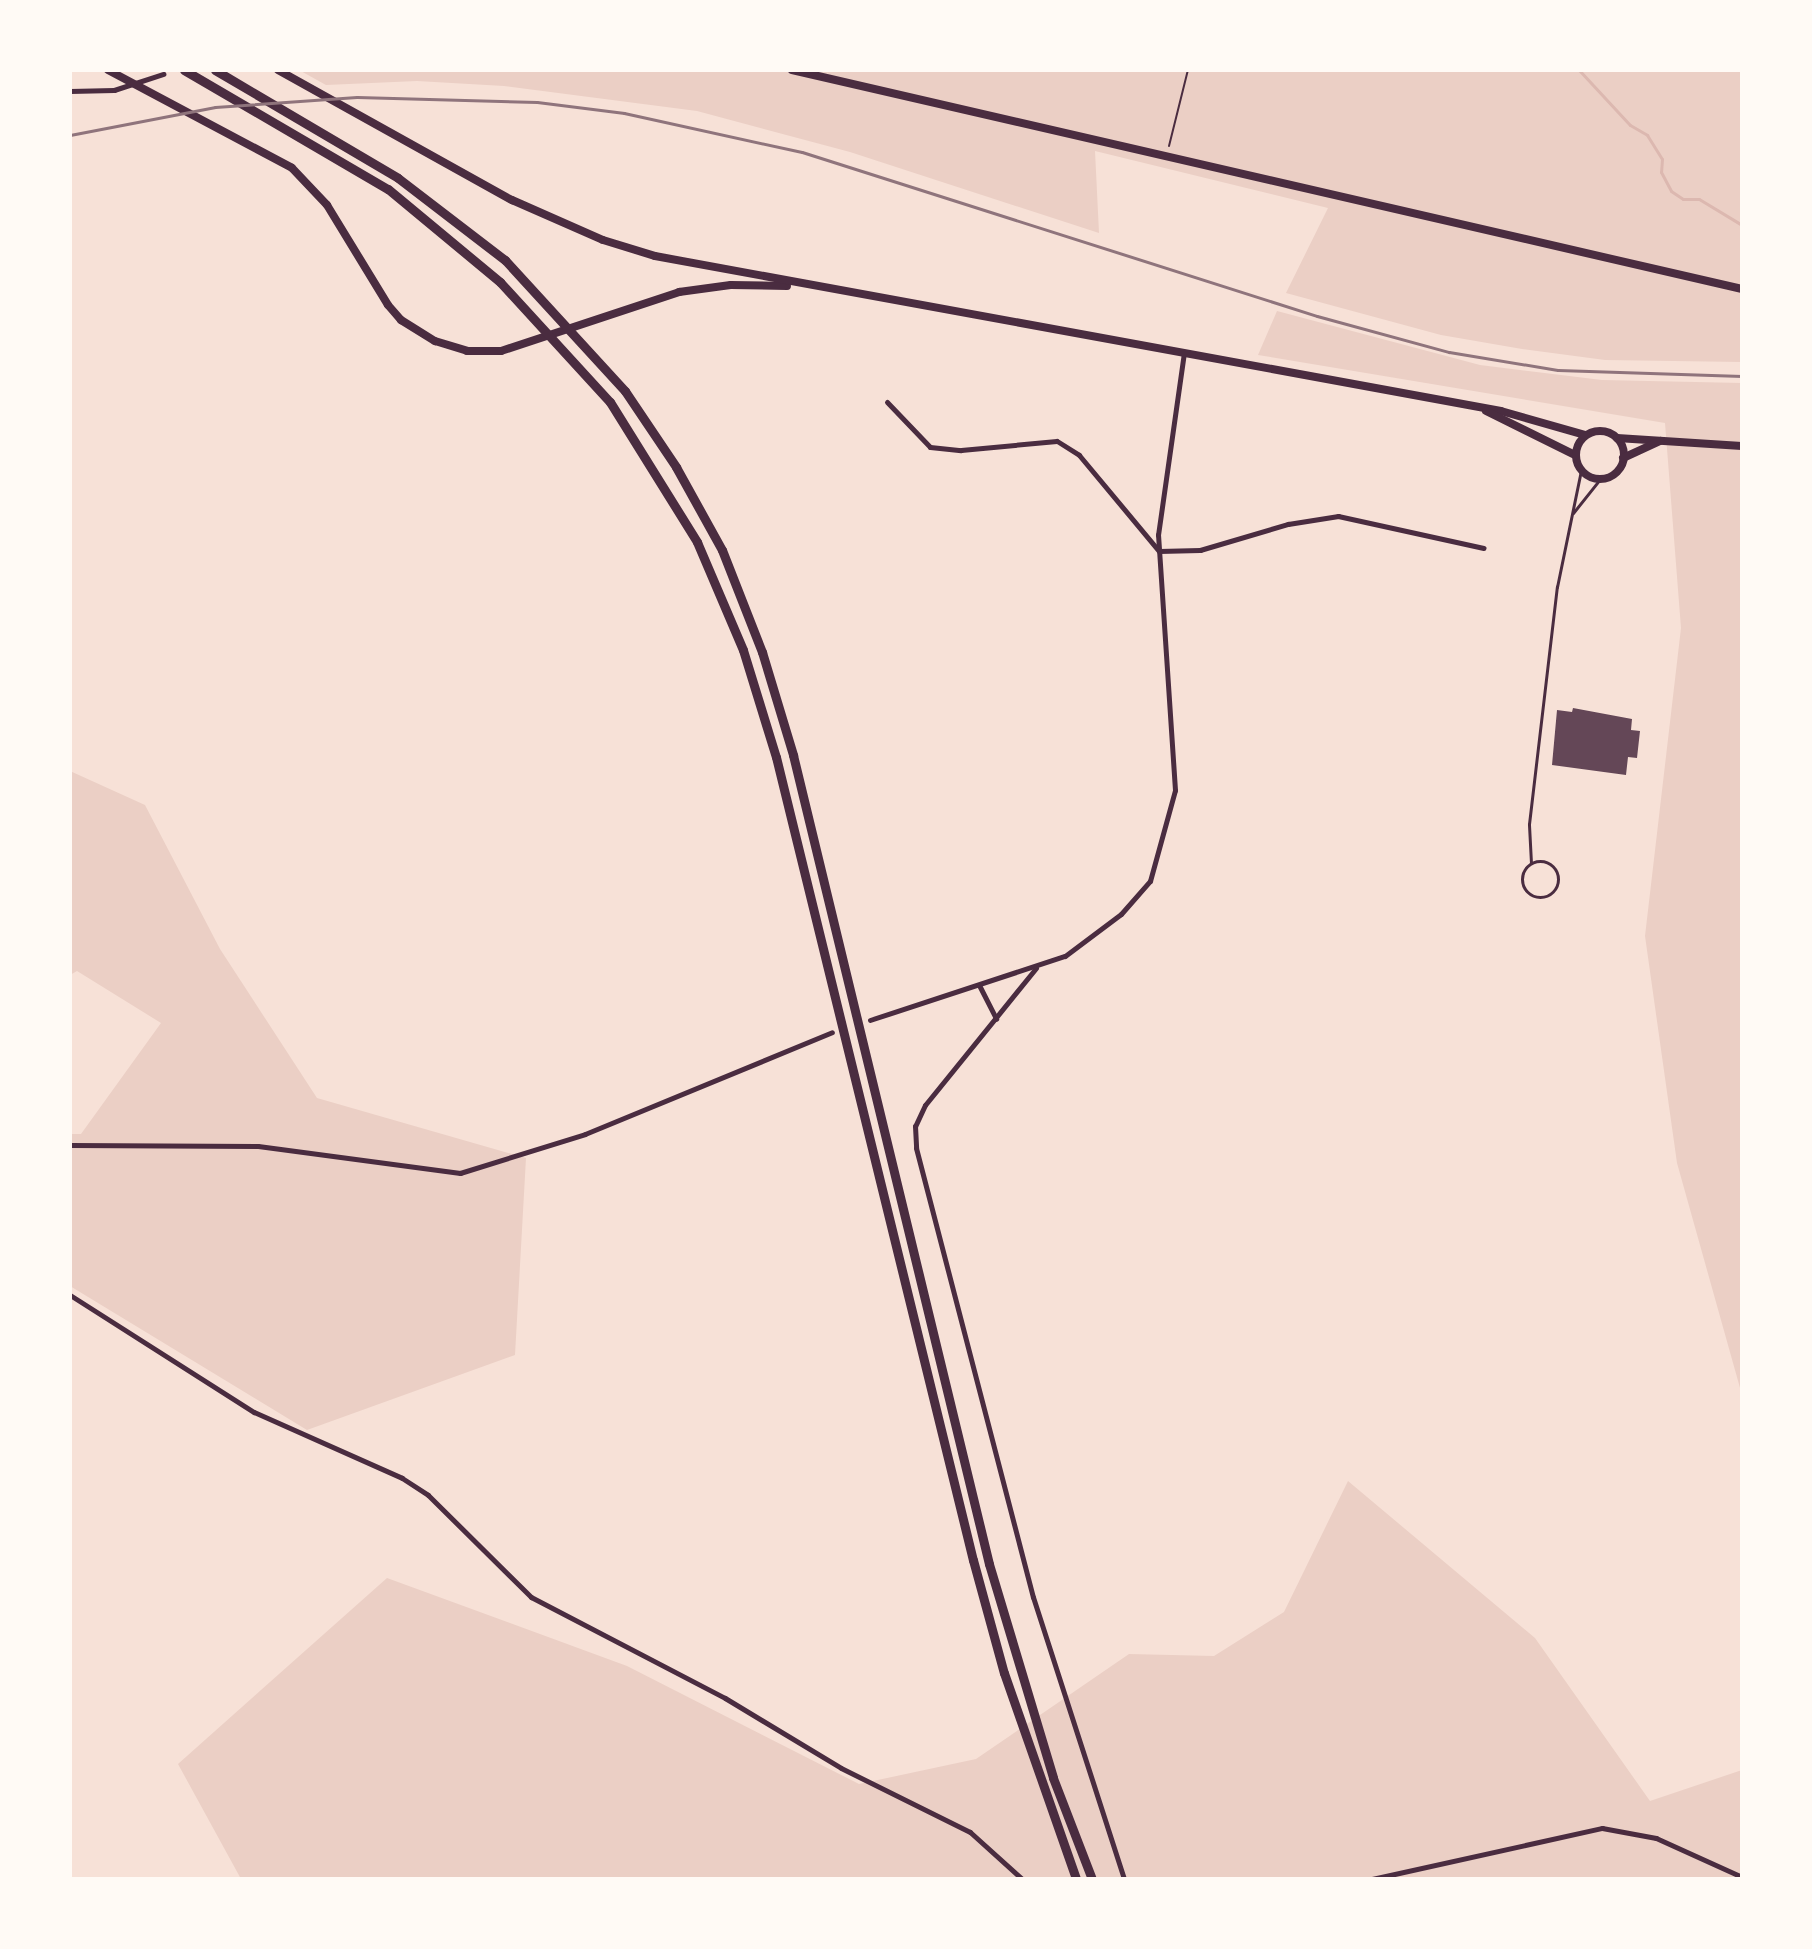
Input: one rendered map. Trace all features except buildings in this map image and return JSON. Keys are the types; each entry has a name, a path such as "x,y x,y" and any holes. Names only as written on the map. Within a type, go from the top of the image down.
{"highway":[{"path":"184,70 388,189 447,233 579,364 675,502 743,650 791,815 992,1631 1043,1795 1076,1879"},
{"path":"215,70 427,196 557,312 595,354 652,429 700,507 762,652 793,755 989,1564 1053,1778 1092,1879"}],"main road":[{"path":"108,70 238,136 292,168 311,185 401,320 435,341 467,351 520,348 692,290 803,287"},
{"path":"278,70 512,200 603,240 803,287 1184,353 1481,409 1585,435 1602,431 1617,438 1742,446"},
{"path":"792,70 1742,289"},
{"path":"1481,409 1575,455 1581,470 1600,479 1616,472 1623,458 1661,440"},
{"path":"1575,455 1585,435"},
{"path":"1617,438 1623,458"}],"street":[{"path":"70,91 114,90 163,74"},
{"path":"870,1020 1065,956 1121,914 1150,881 1163,845 1175,790 1159,551 1184,353"},
{"path":"887,402 930,447 961,450 1057,441 1079,455 1159,551"},
{"path":"1159,551 1200,550 1288,524 1338,516 1484,548"},
{"path":"1036,968 925,1105 915,1126 916,1148 1033,1597 1124,1879"},
{"path":"979,985 996,1019"},
{"path":"70,1145 258,1146 460,1173 585,1134 832,1032"},
{"path":"70,1295 254,1412 402,1478 428,1495 531,1597 725,1698 841,1768 970,1832 1022,1879"},
{"path":"1372,1879 1602,1828 1656,1838 1742,1877"}],"lane":[{"path":"1531,863 1544,862 1554,869 1556,887 1547,895 1536,897 1523,886 1523,873 1531,863 1530,811 1558,581 1581,470"},
{"path":"1573,513 1600,479"}],"path":[{"path":"1166,157 1188,70"}],"shaded area":[{"path":"299,70 1742,70 1742,362 1605,360 1522,349 1441,335 1286,293 1328,208 1095,151 1099,233 850,152 697,111 504,86 417,81 326,85"},
{"path":"1277,311 1480,365 1602,380 1742,383 1742,1395 1677,1163 1645,936 1681,628 1665,423 1258,355"},
{"path":"70,771 145,805 220,949 317,1098 526,1158 515,1355 307,1430 70,1286 70,1134 81,1134 161,1023 77,971 70,975"},
{"path":"1348,1481 1535,1638 1650,1801 1742,1770 1742,1879 241,1879 178,1764 387,1578 627,1666 859,1784 976,1759 1129,1654 1214,1656 1284,1612"}],"waterway":[{"path":"1579,70 1630,125 1647,135 1662,159 1661,172 1671,191 1683,199 1699,199 1742,225"},
{"path":"1741,306 1742,326"}],"railway":[{"path":"70,135 215,107 357,97 537,102 624,113 802,152 1317,316 1449,352 1558,370 1742,376"}]}
